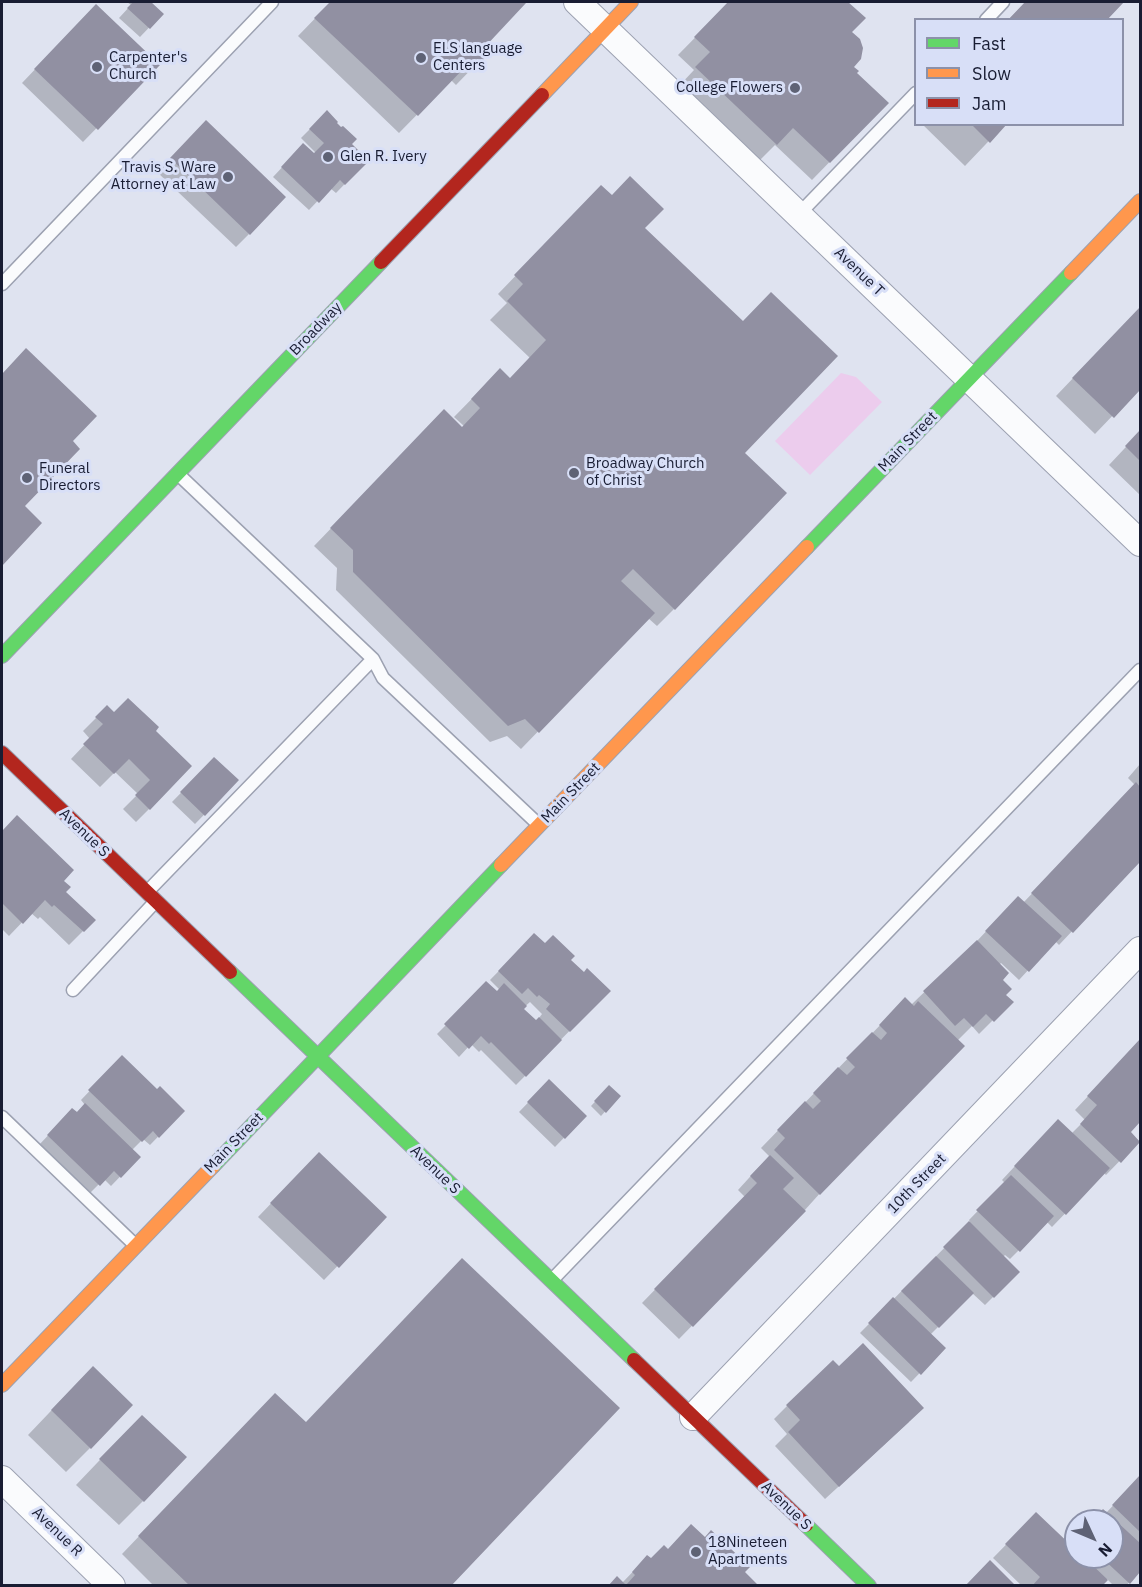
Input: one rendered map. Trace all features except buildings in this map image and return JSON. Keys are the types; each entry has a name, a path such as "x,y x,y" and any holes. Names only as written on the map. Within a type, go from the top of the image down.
{"street":[{"name":"Avenue T","path":"577,2 1140,543"},
{"name":"Broadway","path":"2,656 631,2"},
{"name":"Main Street","path":"2,1385 1140,201"},
{"name":"Avenue S","path":"2,753 869,1586"},
{"name":"10th Street","path":"693,1417 1140,950"},
{"name":"Avenue R","path":"2,1479 112,1586"}],"lane":[{"path":"2,284 272,2"},
{"path":"988,18 1003,2"},
{"path":"799,214 914,94"},
{"path":"177,473 373,659 383,678 540,826"},
{"path":"74,990 151,897 373,659"},
{"path":"550,1281 1140,670"},
{"path":"2,1117 136,1246"}],"shaded area":[{"path":"841,373 856,377 882,402 810,475 775,441"}],"traffic: fast":[{"path":"2,656 381,262"},
{"path":"807,547 1071,273"},
{"path":"213,1166 501,865"},
{"path":"230,972 634,1360"},
{"path":"806,1525 869,1586"}],"traffic: slow":[{"path":"542,95 631,2"},
{"path":"1071,273 1140,201"},
{"path":"501,865 807,547"},
{"path":"2,1385 213,1166"}],"traffic: jam":[{"path":"381,262 542,95"},
{"path":"2,753 230,972"},
{"path":"634,1360 806,1525"}],"place":[{"name":"ELS language Centers","path":"421,58"},
{"name":"Carpenter's Church","path":"97,67"},
{"name":"College Flowers","path":"795,88"},
{"name":"Glen R. Ivery","path":"328,157"},
{"name":"Travis S. Ware Attorney at Law","path":"228,177"},
{"name":"Broadway Church of Christ","path":"574,473"},
{"name":"Funeral Directors","path":"27,478"},
{"name":"18Nineteen Apartments","path":"696,1552"}]}
